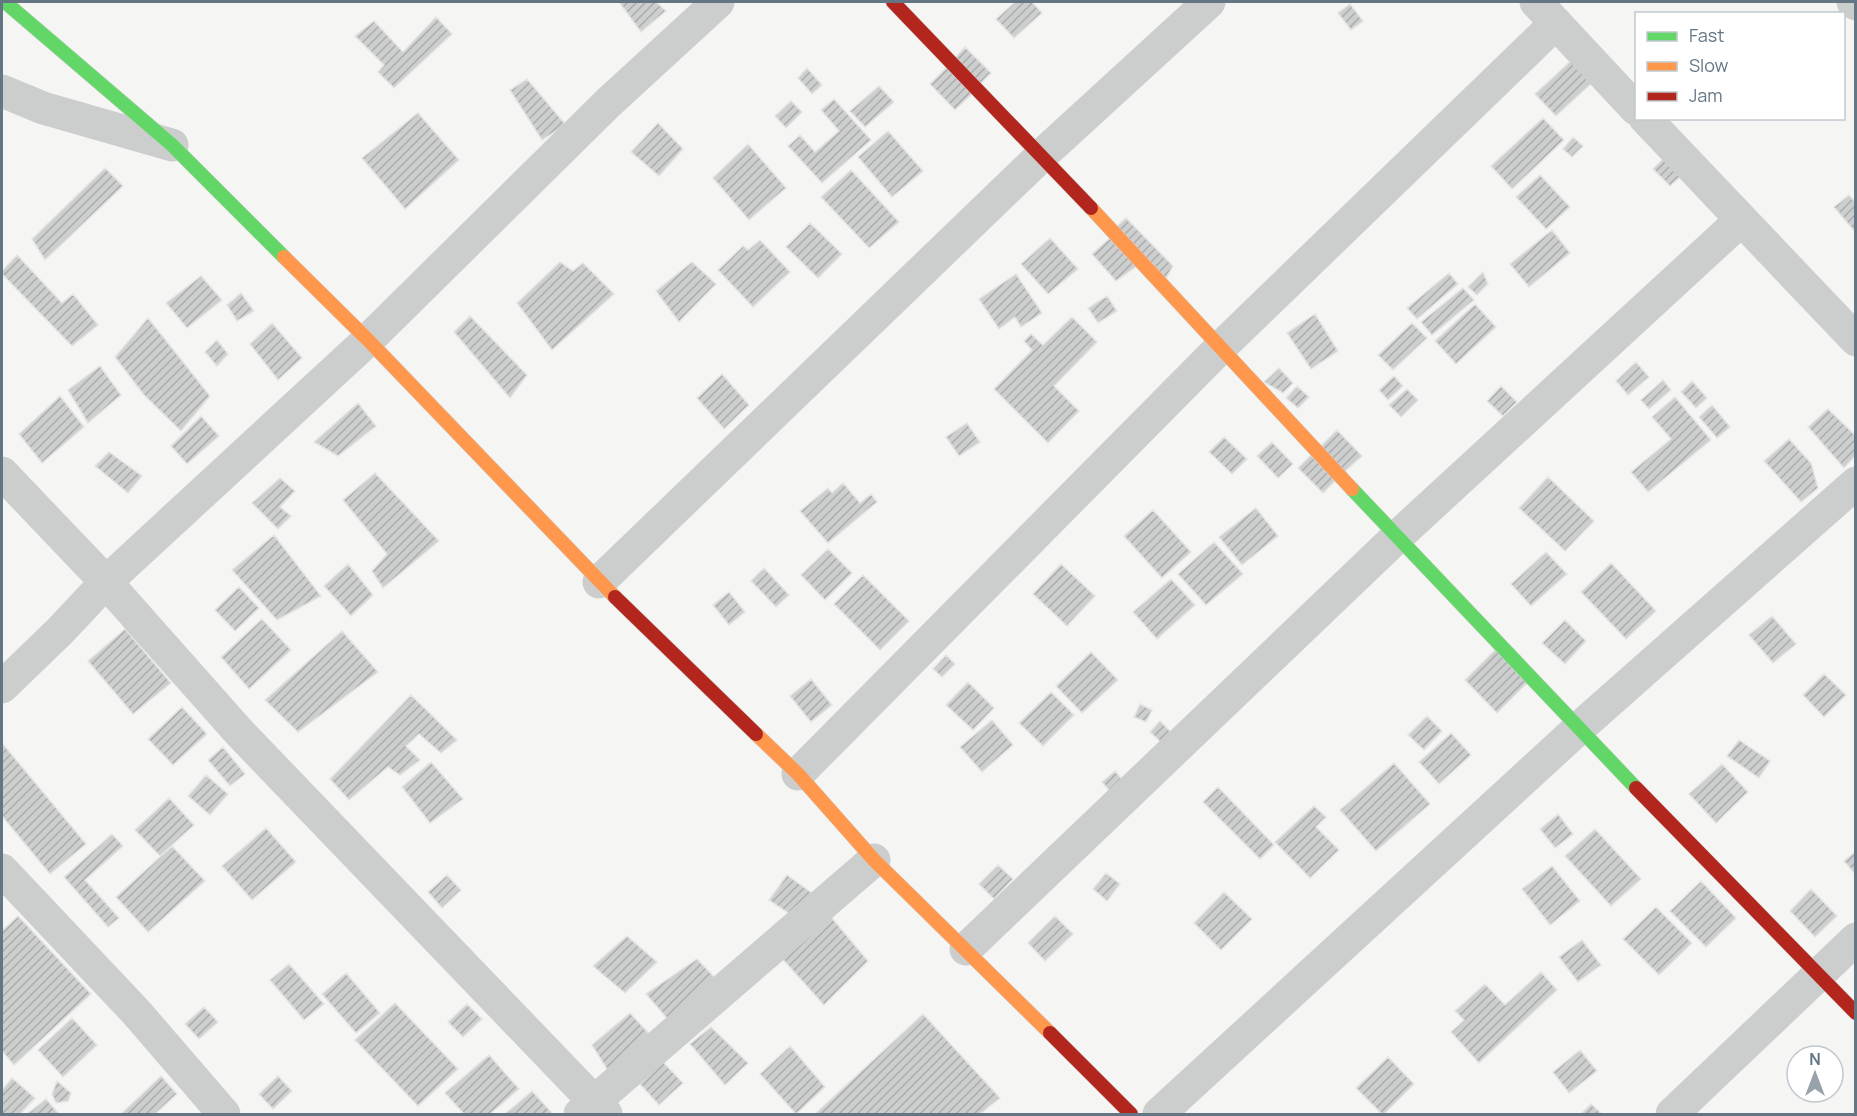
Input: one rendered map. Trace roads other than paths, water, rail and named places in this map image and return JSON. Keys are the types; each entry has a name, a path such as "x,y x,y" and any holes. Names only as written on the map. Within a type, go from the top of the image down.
{"street":[{"path":"5,2 172,145 368,340 599,582 798,774 874,860 1131,1114"},
{"path":"2,687 106,582 368,340 608,103 718,2"},
{"path":"893,2 1042,155 1317,453 1398,536 1578,729 1856,1013"},
{"path":"599,582 1042,155 1209,2"},
{"path":"798,774 1221,347 1546,12 1635,108"},
{"path":"2,91 42,108 172,145"},
{"path":"1647,120 1856,340"},
{"path":"966,949 1398,536 1740,220"},
{"path":"2,473 106,582 239,732 593,1110 874,860"},
{"path":"1159,1114 1578,729 1856,483"},
{"path":"2,870 136,1012 224,1114"},
{"path":"1672,1114 1856,939"}]}
